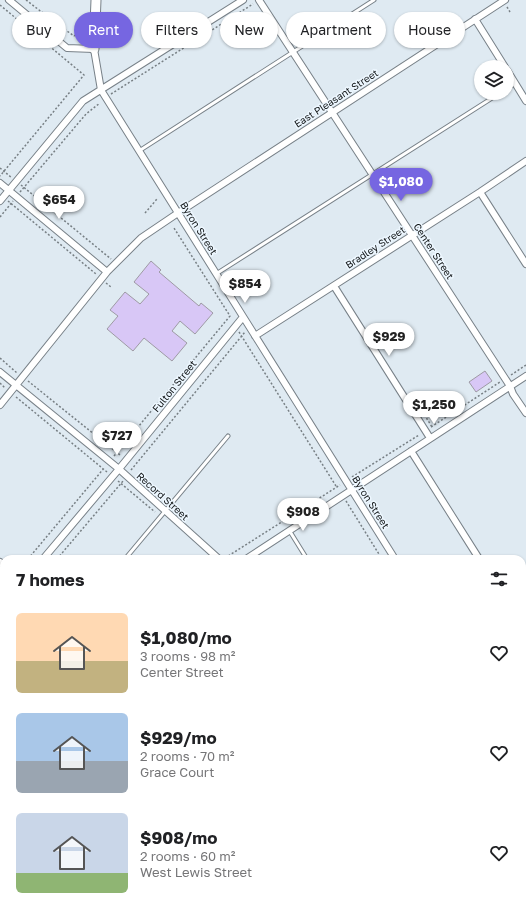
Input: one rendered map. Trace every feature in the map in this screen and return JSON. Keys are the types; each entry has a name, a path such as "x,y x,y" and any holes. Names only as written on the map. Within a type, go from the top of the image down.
{"street":[{"path":"9,0 67,48 94,49 96,0"},
{"path":"1,199 83,101 243,0"},
{"name":"Center Street","path":"259,0 510,386 513,394 526,414"},
{"name":"East Pleasant Street","path":"0,405 101,279 141,238 505,0"},
{"path":"475,19 501,60"},
{"name":"Byron Street","path":"94,49 101,90 392,555"},
{"path":"515,83 526,101"},
{"name":"Bradley Street","path":"255,336 526,161"},
{"path":"0,183 107,272"},
{"path":"480,192 526,264"},
{"path":"334,286 430,438"},
{"name":"Fulton Street","path":"47,555 243,317"},
{"name":"Record Street","path":"0,372 119,469 215,555"},
{"path":"252,555 526,376"},
{"path":"411,451 477,555"}],"lane":[{"path":"139,151 374,0"},
{"path":"216,274 489,100"},
{"path":"128,555 228,436"},
{"path":"289,530 305,555"}],"path":[{"path":"26,0 74,36"},
{"path":"0,217 86,114 106,98 259,0"},
{"path":"0,5 84,75 0,176"},
{"path":"0,168 116,263"},
{"path":"1,199 11,204 111,287"},
{"path":"145,213 157,199"},
{"path":"174,228 379,555"},
{"path":"31,555 230,316"},
{"path":"60,555 249,327"},
{"path":"0,358 134,467"},
{"path":"229,555 526,365"},
{"path":"0,383 161,517"}],"building":[{"path":"151,261 161,270 159,272 199,306 201,303 213,313 195,334 180,321 172,331 187,343 172,361 144,338 133,351 107,329 118,316 110,310 125,292 140,304 149,294 134,282"},
{"path":"485,371 492,381 476,392 469,382"}]}
